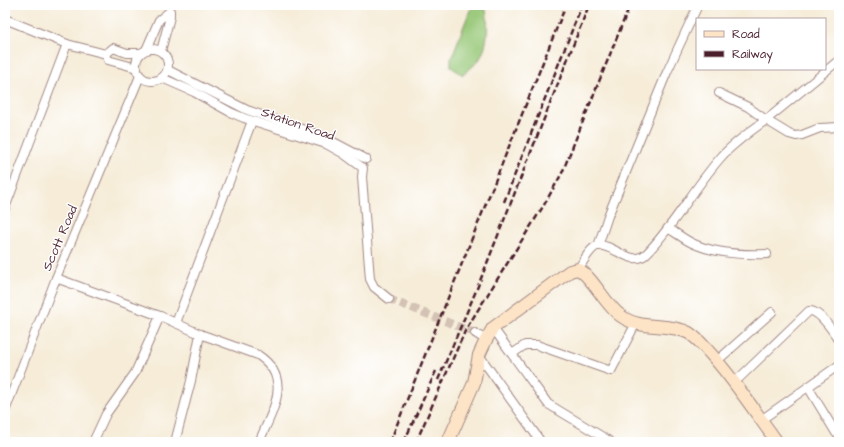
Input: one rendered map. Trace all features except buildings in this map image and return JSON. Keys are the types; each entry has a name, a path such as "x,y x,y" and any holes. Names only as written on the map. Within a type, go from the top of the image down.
{"street":[{"path":"448,442 474,383 479,355 480,336 570,271 578,269 592,250 598,246 608,216 667,72 698,5"},
{"path":"161,51 172,8"},
{"path":"138,72 138,58 143,52 159,20 172,8"},
{"path":"5,19 67,44 106,54"},
{"path":"5,208 67,44"},
{"path":"112,48 127,53 143,52 151,49 161,51 168,59 168,70 162,78 152,81 147,80 138,72 108,60 106,54 112,48"},
{"path":"598,246 605,247 630,258 644,256 668,228 704,177 723,155 839,60"},
{"name":"Station Road","path":"168,70 247,110 322,136 366,160"},
{"name":"Scott Road","path":"5,411 138,72"},
{"name":"Station Road","path":"162,78 194,92 232,113 252,121 326,144 344,154 363,168 362,177 369,275 374,287 389,299"},
{"path":"719,93 748,107 789,134 796,136 820,128 839,128"},
{"path":"176,323 252,121"},
{"path":"668,228 700,246 734,254 767,254"},
{"path":"578,269 585,274 607,303 621,316 636,323 682,330 697,339 717,361 777,442"},
{"path":"56,278 160,316 200,334 258,355 265,360 273,370 277,382 277,397 258,442"},
{"path":"734,383 812,310 818,313 839,340"},
{"path":"717,361 772,312"},
{"path":"93,442 106,414 135,373 160,316"},
{"path":"512,354 525,345 537,345 611,371 636,323"},
{"path":"493,328 548,404 610,442"},
{"path":"175,442 191,381 200,334"},
{"path":"479,355 540,441"},
{"path":"761,420 839,365"},
{"path":"808,387 839,436"}],"green space":[{"path":"475,5 486,10 486,42 479,60 463,75 451,67 451,59 470,10"}],"tunnel":[{"path":"389,299 475,333"}],"railway":[{"path":"390,442 566,5"},
{"path":"504,202 582,5"},
{"path":"438,380 478,286 589,5"},
{"path":"416,442 466,329 544,205 562,173 630,5"},
{"path":"404,442 436,371"}]}
